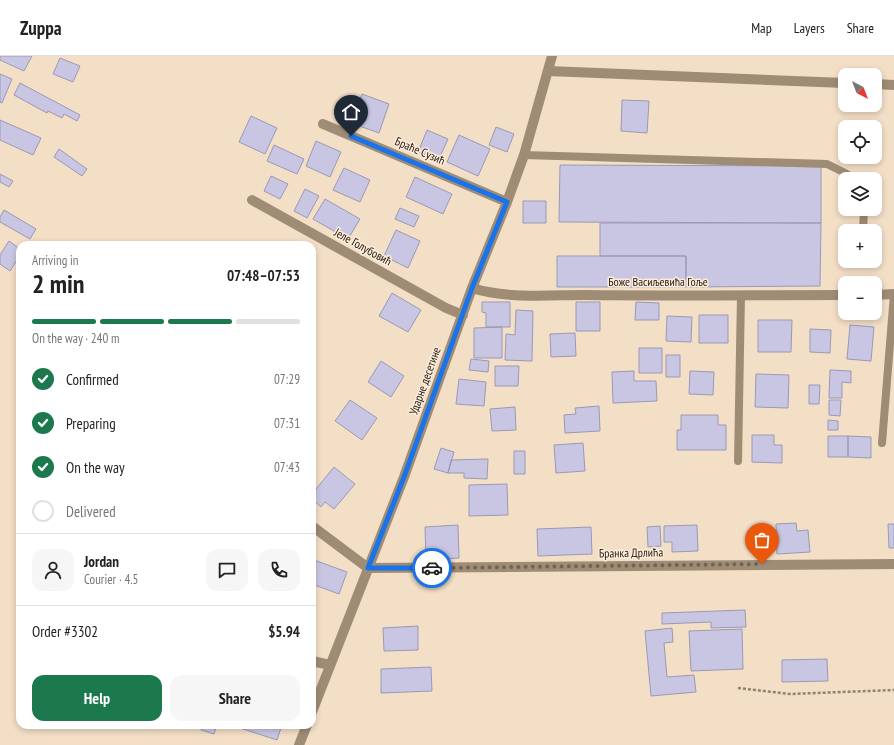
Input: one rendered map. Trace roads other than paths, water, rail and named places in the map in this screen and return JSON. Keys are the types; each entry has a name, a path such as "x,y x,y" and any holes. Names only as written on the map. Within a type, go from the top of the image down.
{"street":[{"name":"Ударне десетине","path":"316,702 404,477 472,288 507,202 524,155 552,56"},
{"path":"548,71 838,83"},
{"path":"882,84 894,84"},
{"name":"Браће Сузић","path":"323,124 507,202"},
{"name":"Јеле Голубовић","path":"252,200 446,308 463,315"},
{"name":"Боже Васиљевића Гоље","path":"472,288 495,293 512,294 610,296 838,295"},
{"path":"882,294 894,294"},
{"path":"316,529 368,568"},
{"name":"Бранка Дрлића","path":"368,568 894,564"},
{"path":"316,662 330,666"},
{"path":"299,745 305,729"}],"lane":[{"path":"524,155 827,164 843,172"},
{"path":"882,443 894,294"},
{"path":"738,461 741,295"}]}
